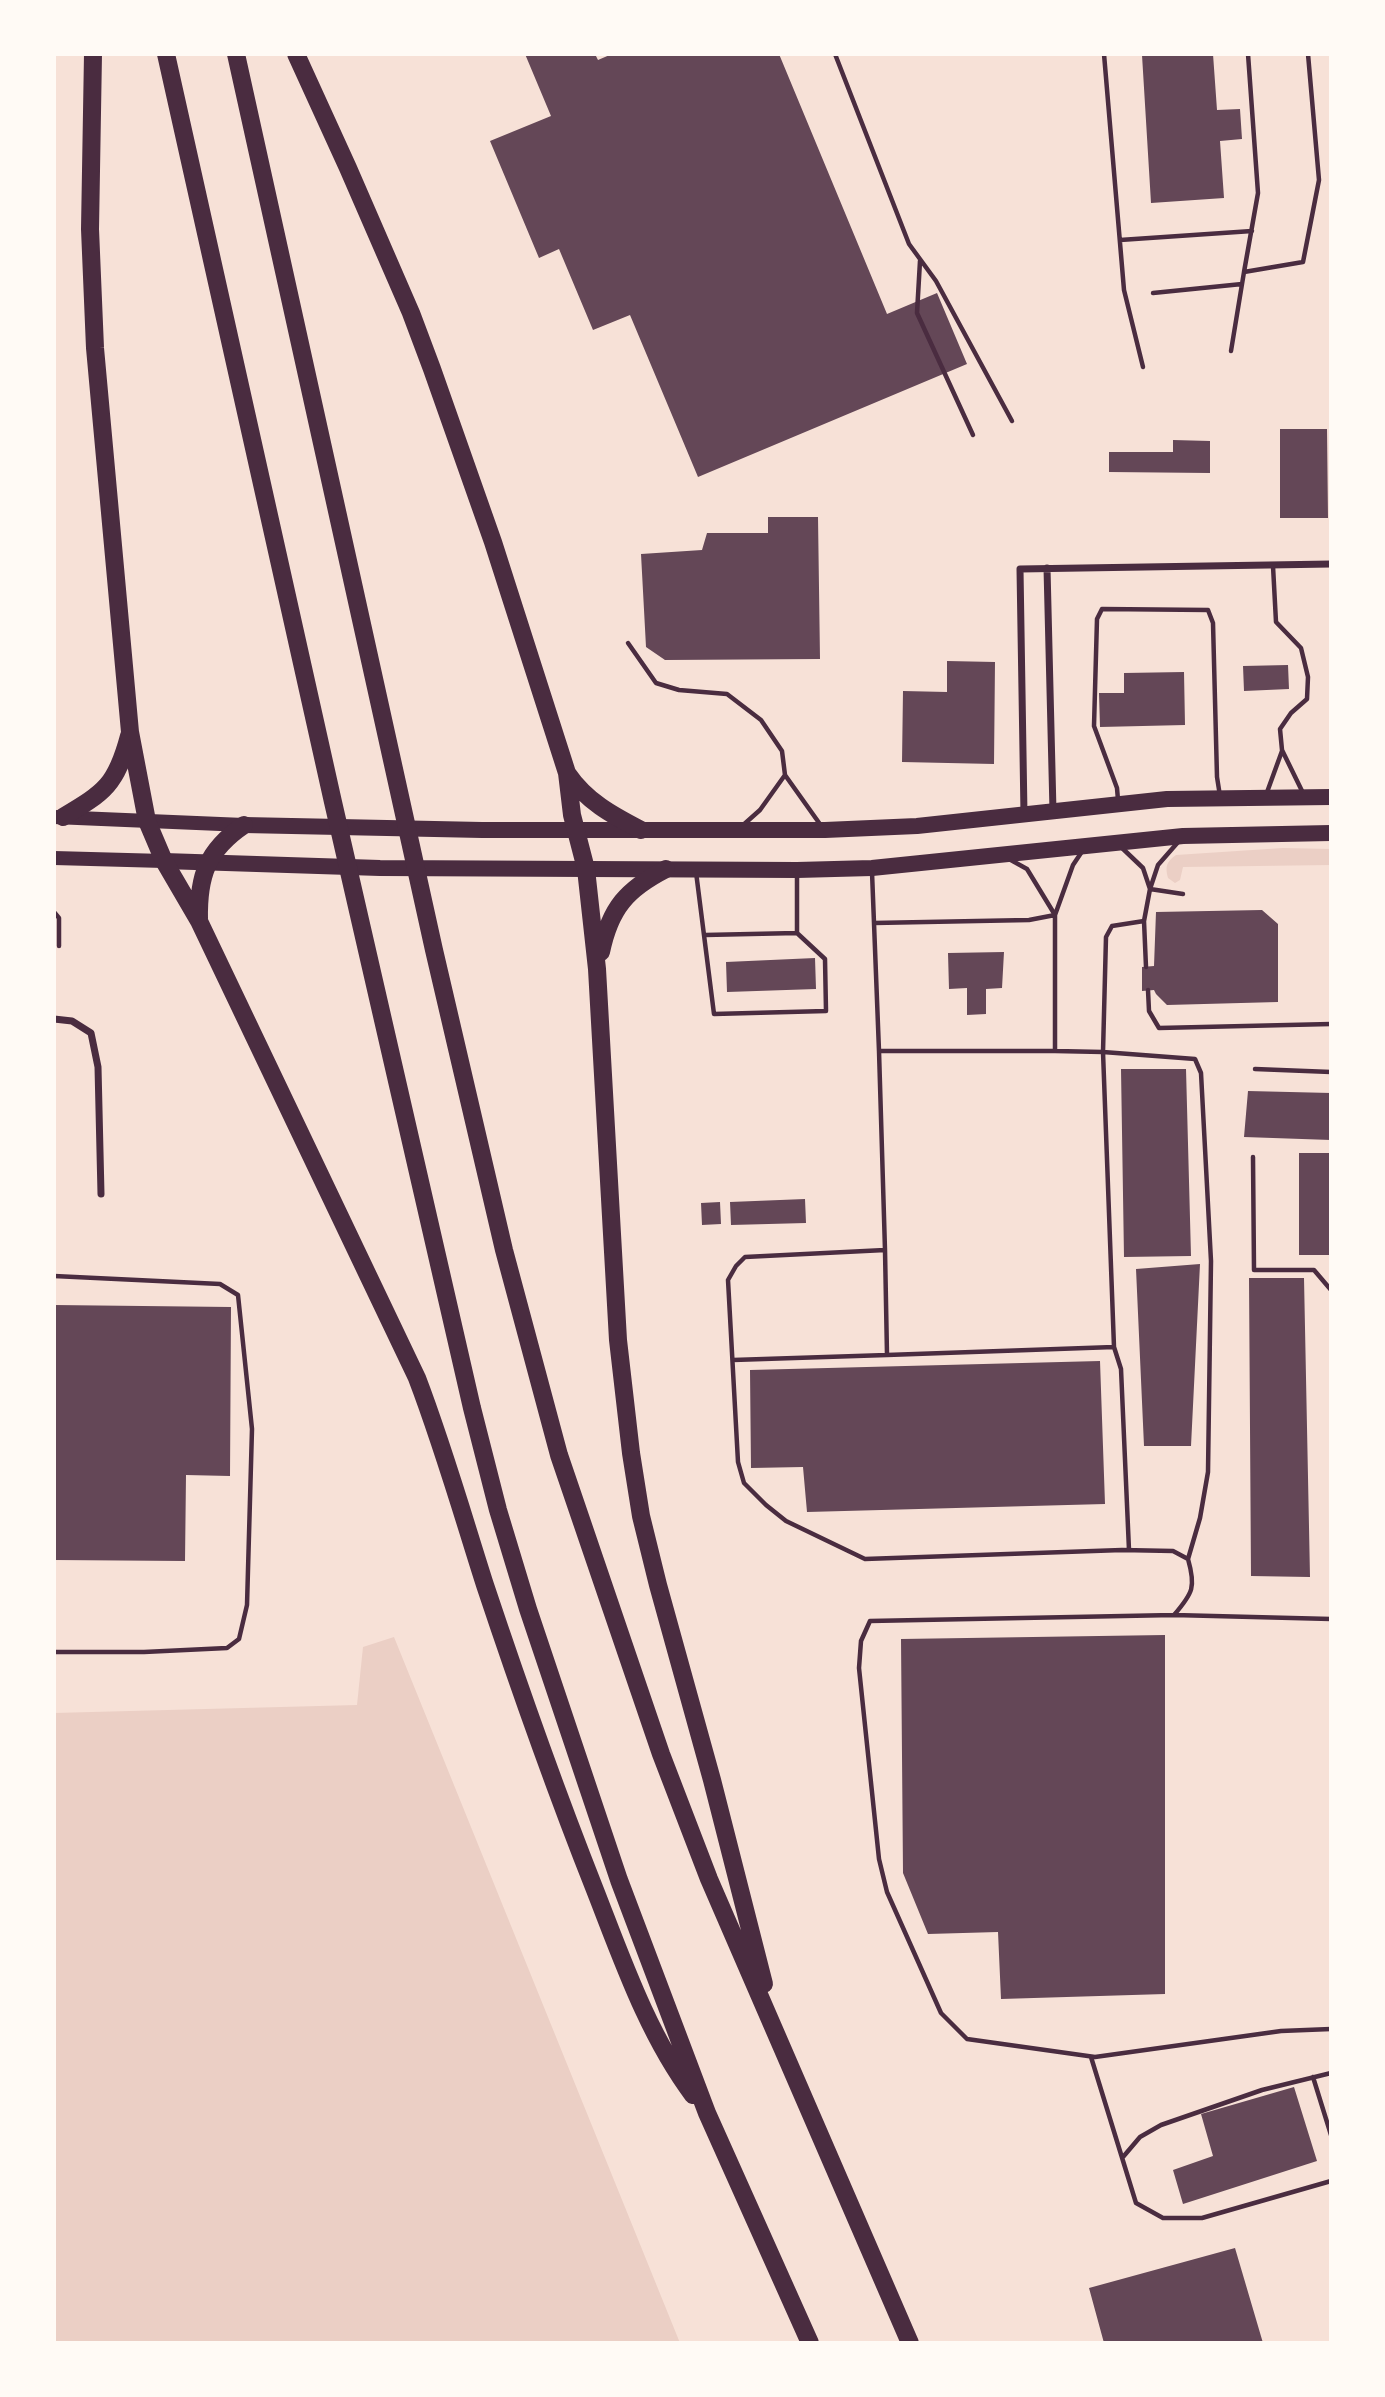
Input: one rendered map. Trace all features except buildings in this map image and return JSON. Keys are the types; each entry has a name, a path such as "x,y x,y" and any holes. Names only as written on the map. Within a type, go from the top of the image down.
{"highway":[{"path":"93,54 90,218 95,348 130,732 147,821 164,861 199,921 417,1378 439,1436 516,1676 615,1940 660,2042 683,2081 707,2113"},
{"path":"166,54 342,843 471,1408 498,1510 528,1609 620,1880 707,2113 810,2343"},
{"path":"236,54 434,950 504,1250 559,1455 661,1754 709,1879 910,2343"},
{"path":"296,54 424,347 493,542 567,773 575,830 586,869 597,969 618,1340 637,1491 658,1585 712,1780 778,2041"},
{"path":"59,817 92,800 106,789 120,766 130,732"},
{"path":"567,773 588,798 641,830"},
{"path":"199,921 200,890 208,862 215,849 244,825"},
{"path":"597,969 604,934 618,905 641,883 666,869"}],"main road":[{"path":"59,817 244,825 482,830 825,830 917,826 1118,804 1220,797 1331,797"},
{"path":"54,858 491,869 797,870 872,868 1183,836 1331,833"}],"street":[{"path":"1024,814 1020,569 1331,564"},
{"path":"1047,568 1053,811"},
{"path":"54,1019 72,1021 91,1033 98,1067 101,1194"}],"lane":[{"path":"835,54 909,244 936,281 1012,421"},
{"path":"1104,54 1124,290 1143,367"},
{"path":"1231,351 1258,193 1248,54"},
{"path":"1244,272 1303,262 1319,180 1308,54"},
{"path":"1119,240 1252,231"},
{"path":"920,260 917,313 973,435"},
{"path":"1153,293 1242,284"},
{"path":"1273,565 1276,622 1301,648 1308,677 1307,699 1291,713 1280,729 1282,750 1304,797"},
{"path":"1118,804 1117,788 1094,726 1097,619 1102,610 1208,610 1213,623 1217,777 1220,797"},
{"path":"628,643 656,683 680,690 727,694 761,720 782,751 785,775 825,830"},
{"path":"1265,797 1282,750"},
{"path":"737,830 760,810 785,775"},
{"path":"1146,967 1144,921 1150,889 1158,865 1183,836"},
{"path":"1114,844 1125,849 1143,868 1150,889"},
{"path":"1055,1051 1055,915 1073,865 1085,847"},
{"path":"1002,856 1027,869 1055,915"},
{"path":"872,868 887,1354"},
{"path":"696,870 715,1014 827,1011 825,959 797,933 705,935"},
{"path":"797,870 797,933"},
{"path":"1150,889 1183,894"},
{"path":"54,912 59,918 59,946"},
{"path":"874,923 1029,920 1055,915"},
{"path":"1129,1550 1121,1369 1114,1347 1103,1052 1106,937 1112,926 1144,921"},
{"path":"1147,990 1149,1012 1159,1028 1331,1024"},
{"path":"879,1051 1103,1052 1195,1059 1201,1073 1211,1261 1208,1472 1200,1518 1188,1559 1194,1579 1190,1596 1174,1615 1170,1615"},
{"path":"1255,1069 1331,1072"},
{"path":"1253,1157 1254,1270 1314,1270 1331,1290"},
{"path":"885,1250 745,1257 736,1266 728,1280 738,1462 744,1483 786,1521 865,1559 1129,1550 1173,1552 1188,1559"},
{"path":"54,1276 220,1284 238,1295 252,1429 247,1605 239,1639 227,1648 54,1652"},
{"path":"733,1360 1114,1347"},
{"path":"1331,1619 1170,1615 870,1621 861,1641 859,1668 879,1859 887,1892 941,2013 967,2039 1091,2057 1281,2031 1331,2029"},
{"path":"1091,2057 1136,2203 1163,2218 1202,2218 1331,2181"},
{"path":"1122,2158 1140,2137 1160,2125 1262,2090 1331,2073"},
{"path":"1313,2077 1331,2135"}],"shaded area":[{"path":"1283,848 1331,849 1331,865 1183,867 1180,880 1175,883 1168,878 1167,865 1176,855"},
{"path":"394,1637 680,2343 54,2343 54,1713 357,1705 363,1647"}]}
